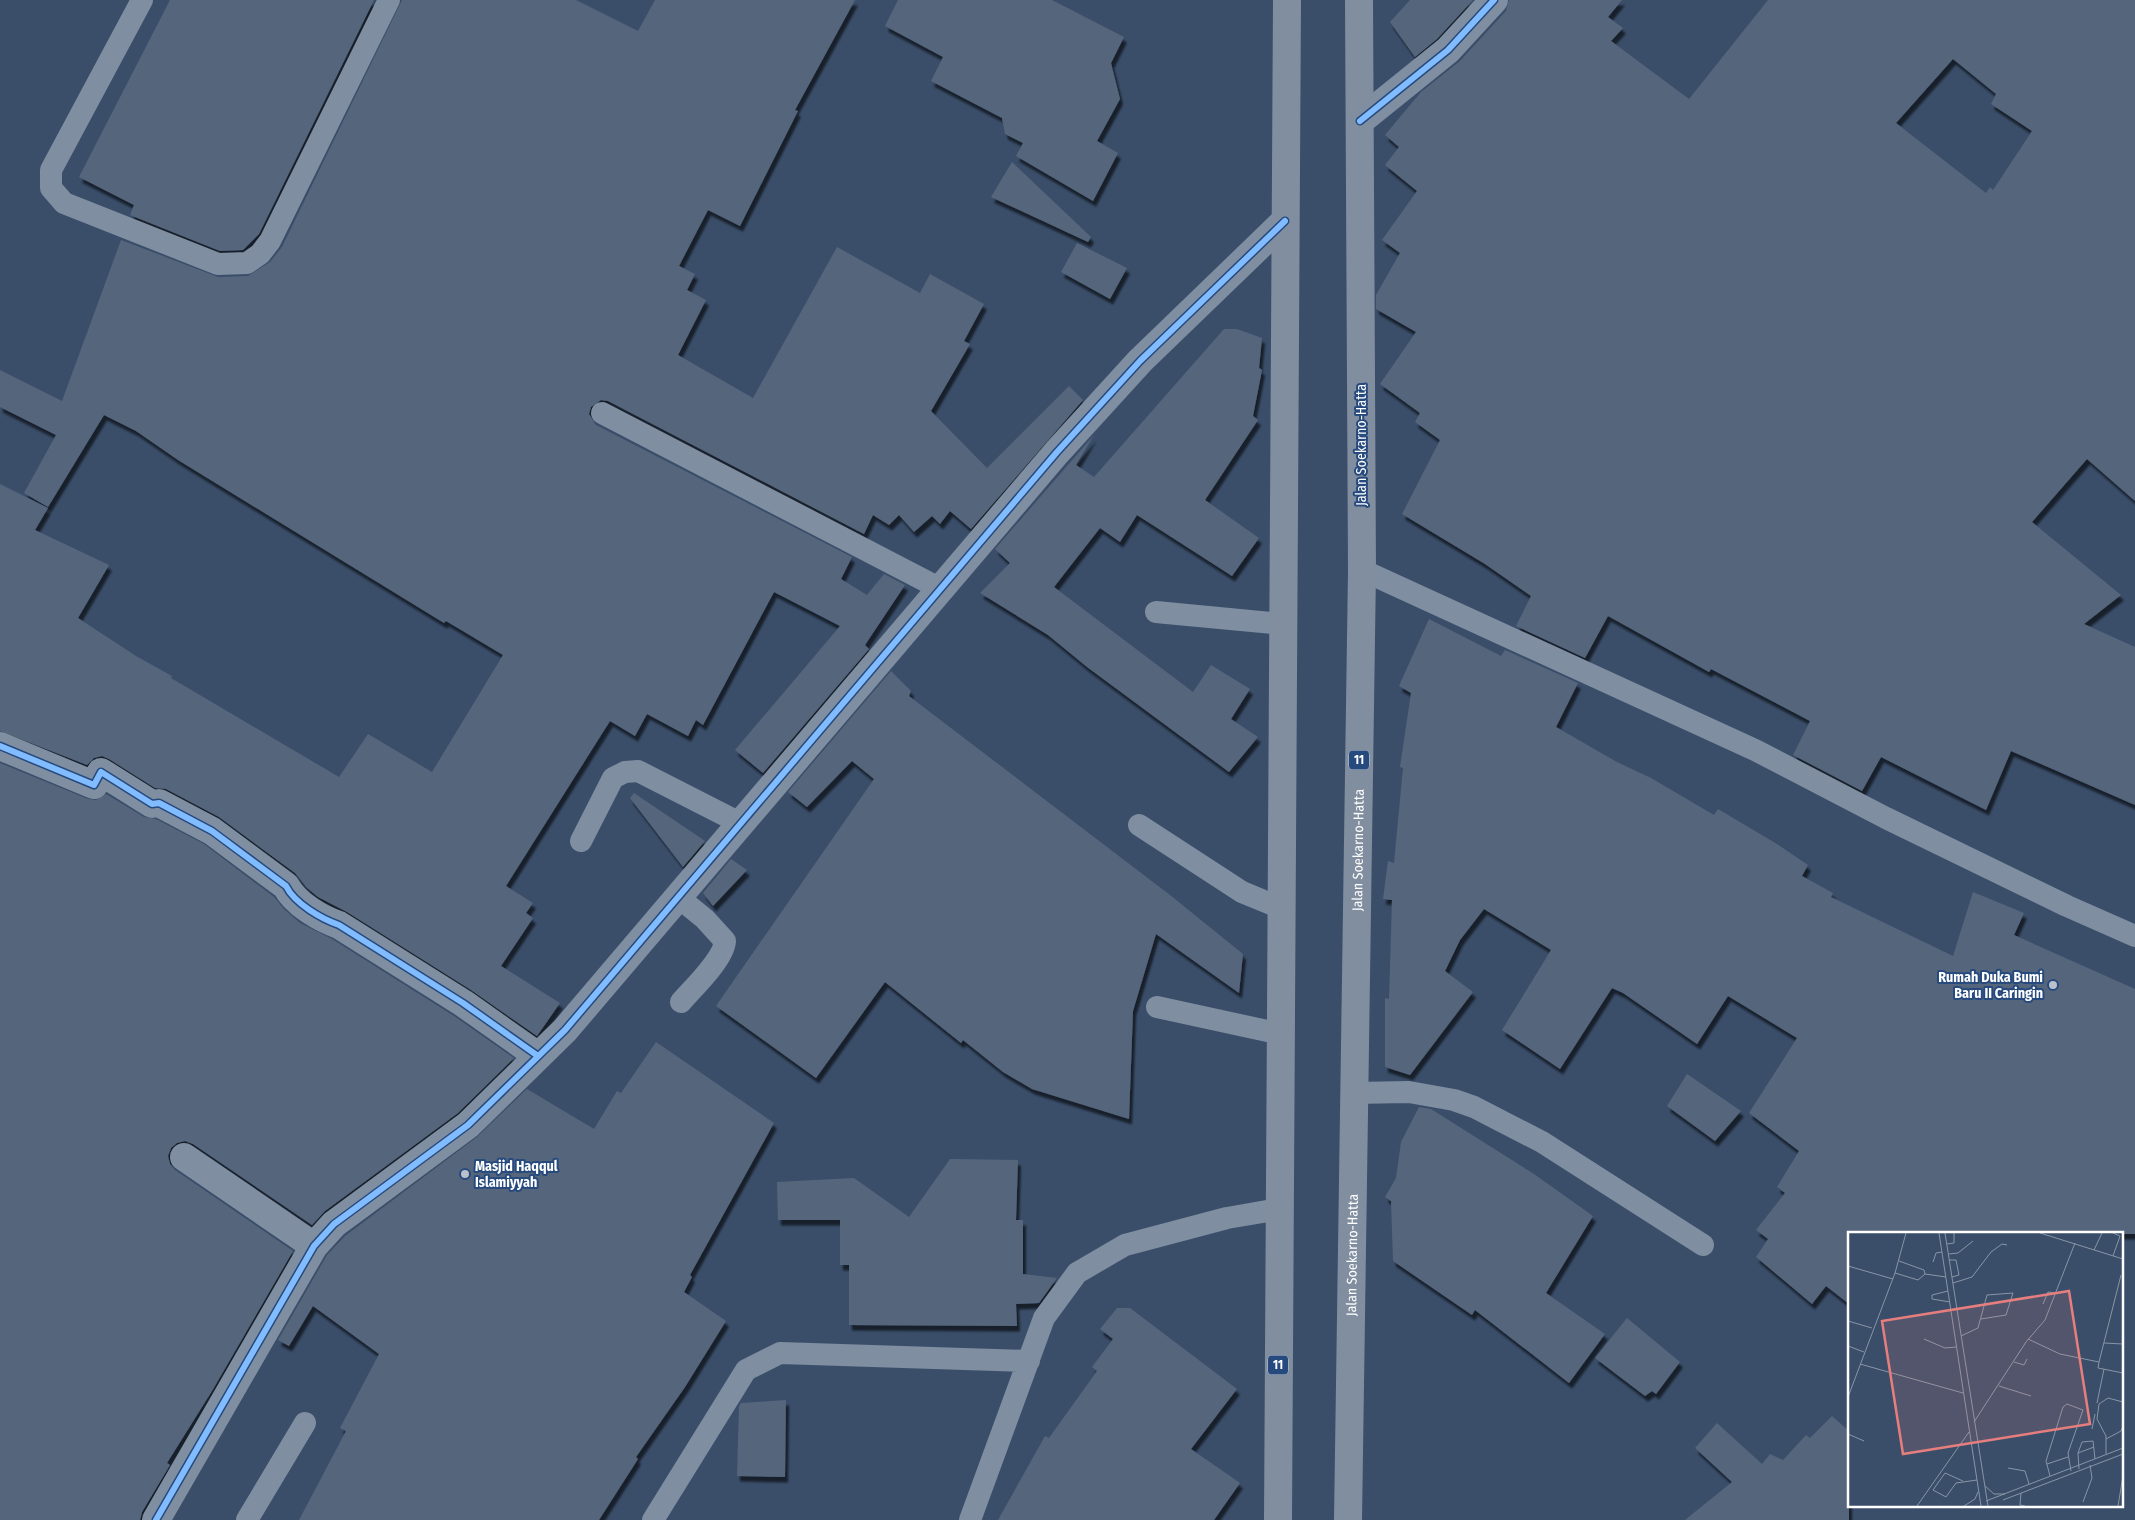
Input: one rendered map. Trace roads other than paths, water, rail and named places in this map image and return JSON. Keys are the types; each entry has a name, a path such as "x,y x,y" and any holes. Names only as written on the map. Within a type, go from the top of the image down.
{"highway":[{"name":"11","path":"1278,1520 1287,0"},
{"name":"Jalan Soekarno-Hatta","path":"1348,1520 1362,570 1359,0"}],"street":[{"path":"1360,121 1448,50 1494,0"},
{"path":"156,1520 314,1246 334,1224 468,1124 565,1030 1056,452 1140,361 1285,221"},
{"path":"0,746 94,785 101,772 152,804 159,803 212,831 286,886 290,894 327,921 339,925 463,1004 538,1056"},
{"path":"184,1157 314,1246"}],"lane":[{"path":"142,0 51,170 52,188 64,204 218,264 247,263 260,254 270,241 388,0"},
{"path":"602,413 941,589"},
{"path":"1362,570 1755,750 1886,818 2067,906 2135,936"},
{"path":"1156,612 1283,624"},
{"path":"581,841 614,778 625,772 638,771 740,823"},
{"path":"1139,825 1242,892 1281,908"},
{"path":"678,897 705,919 725,941 725,948 718,958 681,1002"},
{"path":"1157,1007 1281,1034"},
{"path":"1354,1093 1409,1092 1454,1100 1474,1107 1542,1142 1703,1245"},
{"path":"970,1520 1044,1318 1077,1273 1125,1245 1226,1218 1279,1209"},
{"path":"653,1520 746,1370 780,1353 1029,1361"},
{"path":"247,1520 305,1423"}],"place":[{"name":"Rumah Duka Bumi Baru II Caringin","path":"2053,985"},
{"name":"Masjid Haqqul Islamiyyah","path":"465,1174"}]}
